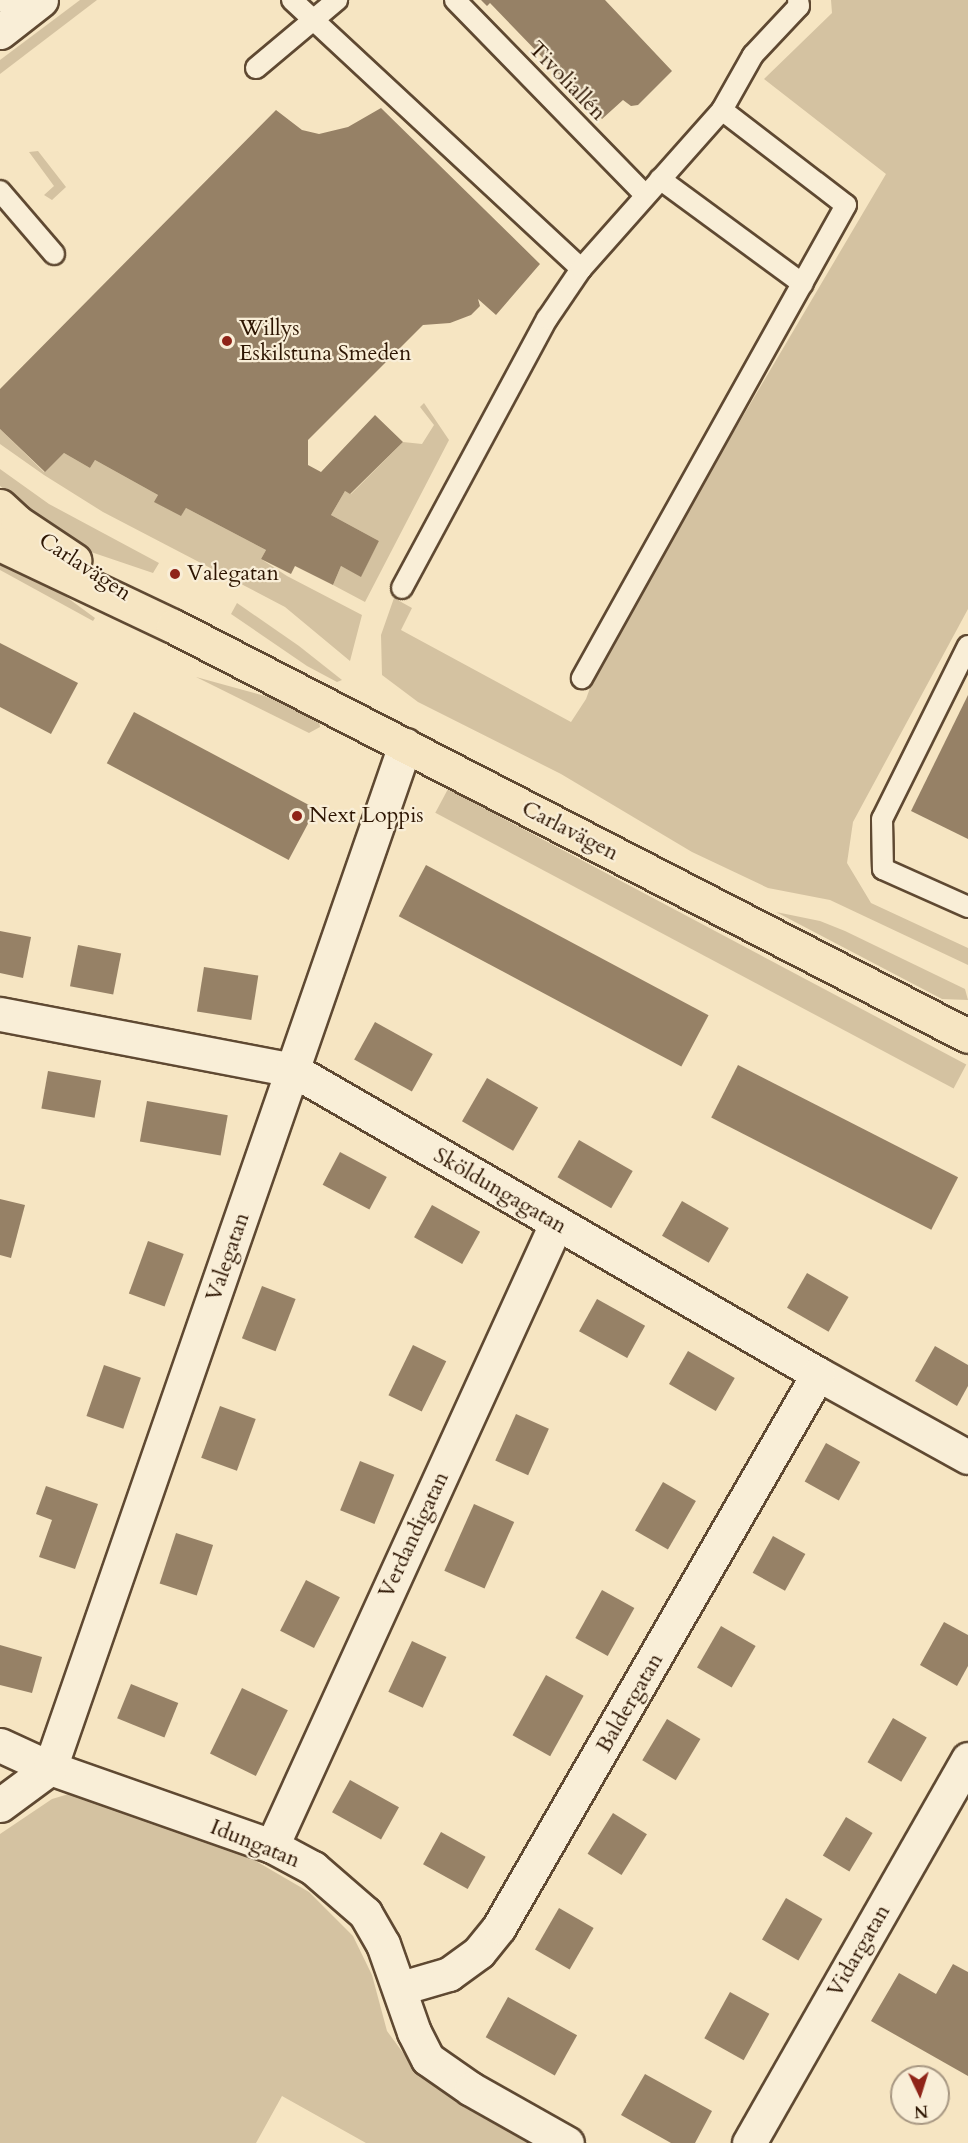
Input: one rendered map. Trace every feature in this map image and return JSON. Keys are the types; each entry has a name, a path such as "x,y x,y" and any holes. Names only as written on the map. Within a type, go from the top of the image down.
{"main road":[{"name":"Carlavägen","path":"0,506 17,522 173,626"},
{"name":"Carlavägen","path":"0,544 173,626 968,1036"}],"street":[{"name":"Valegatan","path":"51,1768 405,745"},
{"name":"Sköldungagatan","path":"0,1014 293,1070 818,1374 968,1456"},
{"name":"Verdandigatan","path":"272,1846 556,1224"},
{"name":"Baldergatan","path":"401,1988 449,1974 479,1952 499,1927 818,1374"},
{"name":"Idungatan","path":"0,1745 51,1768 272,1846 313,1868 365,1913 401,1988 414,2032 428,2059 471,2089 567,2143"},
{"name":"Vidargatan","path":"749,2143 968,1759"},
{"path":"0,1805 51,1768"}],"lane":[{"path":"292,0 580,269"},
{"path":"256,68 315,22 337,0"},
{"name":"Tivoliallén","path":"455,0 645,195"},
{"path":"402,588 546,319 580,269 722,110 753,55 799,6 798,0"},
{"path":"582,678 846,205 722,110"},
{"path":"660,179 803,284"},
{"path":"0,191 54,254"},
{"path":"968,646 882,819 883,869 968,907"}],"shaded area":[{"path":"80,0 97,0 0,74 0,60"},
{"path":"831,0 968,0 968,609 853,822 847,863 871,903 968,948 968,965 830,900 768,888 692,852 561,774 418,702 382,675 381,635 394,598 412,608 401,630 571,722 586,699 601,658 704,474 736,428 886,174 764,79 832,13"},
{"path":"38,151 66,187 52,200 44,195 54,186 29,152"},
{"path":"424,403 449,440 365,602 333,585 341,566 361,576 379,541 331,515 345,491 351,494 403,442 422,444 434,425 420,407"},
{"path":"0,429 44,472 64,453 90,468 95,460 158,495 155,502 181,515 186,508 266,550 261,559 287,576 362,615 350,661 285,607 103,512 44,475 0,444"},
{"path":"0,469 49,504 159,563 153,573 91,552 65,537 0,486"},
{"path":"0,552 31,571 95,618 93,621 0,570"},
{"path":"237,603 299,646 342,680 337,682 307,666 231,614"},
{"path":"196,677 272,698 319,720 320,727 309,733"},
{"path":"448,789 966,1065 954,1088 435,813"},
{"path":"776,912 820,921 845,931 965,989 968,1000 942,999"},
{"path":"72,1793 99,1797 254,1860 309,1892 353,1936 372,1975 387,2031 409,2061 420,2072 543,2143 366,2143 282,2096 256,2143 0,2143 0,1834 52,1799"}],"building":[{"path":"481,0 605,0 672,71 638,105 631,106 623,100 602,119 490,3 487,6"},
{"name":"Willys Eskilstuna Smeden","path":"381,108 540,264 496,315 478,299 480,306 471,315 450,323 423,325 308,440 308,465 321,472 375,415 403,442 350,494 345,491 331,515 379,541 361,577 341,566 333,585 295,566 291,574 261,559 266,550 186,508 181,516 154,502 158,495 95,460 90,468 64,453 45,472 0,429 0,389 276,110 302,130 319,134 348,127"},
{"path":"0,643 78,683 51,734 0,707"},
{"path":"968,695 968,839 911,811"},
{"path":"134,712 316,809 289,860 107,763"},
{"path":"426,865 709,1015 681,1066 399,916"},
{"path":"0,931 31,937 23,978 0,973"},
{"path":"78,945 121,953 113,995 70,986"},
{"path":"204,967 258,976 251,1020 197,1011"},
{"path":"375,1022 433,1054 412,1092 354,1060"},
{"path":"738,1065 958,1177 931,1230 711,1118"},
{"path":"48,1071 101,1080 95,1118 41,1108"},
{"path":"487,1078 538,1108 513,1151 462,1121"},
{"path":"147,1101 228,1115 221,1156 140,1141"},
{"path":"579,1140 633,1171 611,1208 558,1177"},
{"path":"340,1152 387,1177 369,1210 323,1185"},
{"path":"0,1199 25,1205 11,1258 0,1255"},
{"path":"682,1201 729,1228 709,1263 662,1236"},
{"path":"432,1205 480,1232 462,1264 414,1237"},
{"path":"148,1241 184,1254 165,1307 129,1294"},
{"path":"807,1273 849,1297 829,1332 787,1308"},
{"path":"262,1286 296,1299 276,1351 242,1338"},
{"path":"597,1299 645,1326 627,1358 579,1331"},
{"path":"413,1345 446,1361 422,1412 388,1395"},
{"path":"935,1346 968,1365 968,1386 957,1406 915,1381"},
{"path":"688,1351 735,1378 716,1411 669,1384"},
{"path":"104,1365 141,1378 123,1429 86,1416"},
{"path":"220,1406 256,1419 237,1471 201,1458"},
{"path":"516,1414 549,1429 528,1475 495,1461"},
{"path":"826,1443 860,1462 839,1500 805,1481"},
{"path":"360,1461 394,1475 374,1524 340,1510"},
{"path":"663,1482 696,1501 668,1549 635,1530"},
{"path":"46,1486 98,1504 75,1569 39,1557 52,1520 36,1514"},
{"path":"474,1504 514,1522 485,1589 444,1571"},
{"path":"176,1533 213,1545 197,1595 160,1583"},
{"path":"773,1536 805,1554 785,1591 753,1573"},
{"path":"306,1580 340,1597 314,1648 280,1631"},
{"path":"602,1590 634,1608 608,1656 575,1638"},
{"path":"944,1622 968,1635 968,1666 957,1686 920,1665"},
{"path":"721,1626 756,1646 732,1688 697,1668"},
{"path":"412,1641 446,1657 423,1708 388,1692"},
{"path":"0,1645 42,1657 32,1693 0,1685"},
{"path":"546,1675 584,1696 550,1756 513,1735"},
{"path":"131,1684 178,1703 164,1737 117,1718"},
{"path":"242,1688 288,1710 256,1776 210,1754"},
{"path":"893,1718 927,1738 901,1782 868,1762"},
{"path":"667,1719 700,1739 676,1780 642,1760"},
{"path":"350,1780 399,1807 381,1840 332,1812"},
{"path":"613,1813 647,1834 621,1875 588,1854"},
{"path":"846,1817 873,1833 849,1872 823,1856"},
{"path":"441,1832 486,1857 468,1889 423,1864"},
{"path":"786,1898 822,1919 798,1961 762,1940"},
{"path":"559,1908 594,1928 570,1970 535,1950"},
{"path":"953,1964 968,1972 968,2076 871,2021 899,1973 936,1994"},
{"path":"730,1992 769,2014 744,2060 704,2038"},
{"path":"508,1997 577,2035 555,2076 486,2037"},
{"path":"645,2074 712,2111 695,2143 671,2143 621,2115"}],"place":[{"name":"Willys Eskilstuna Smeden","path":"227,341"},
{"name":"Valegatan","path":"175,574"},
{"name":"Next Loppis","path":"297,816"}]}
